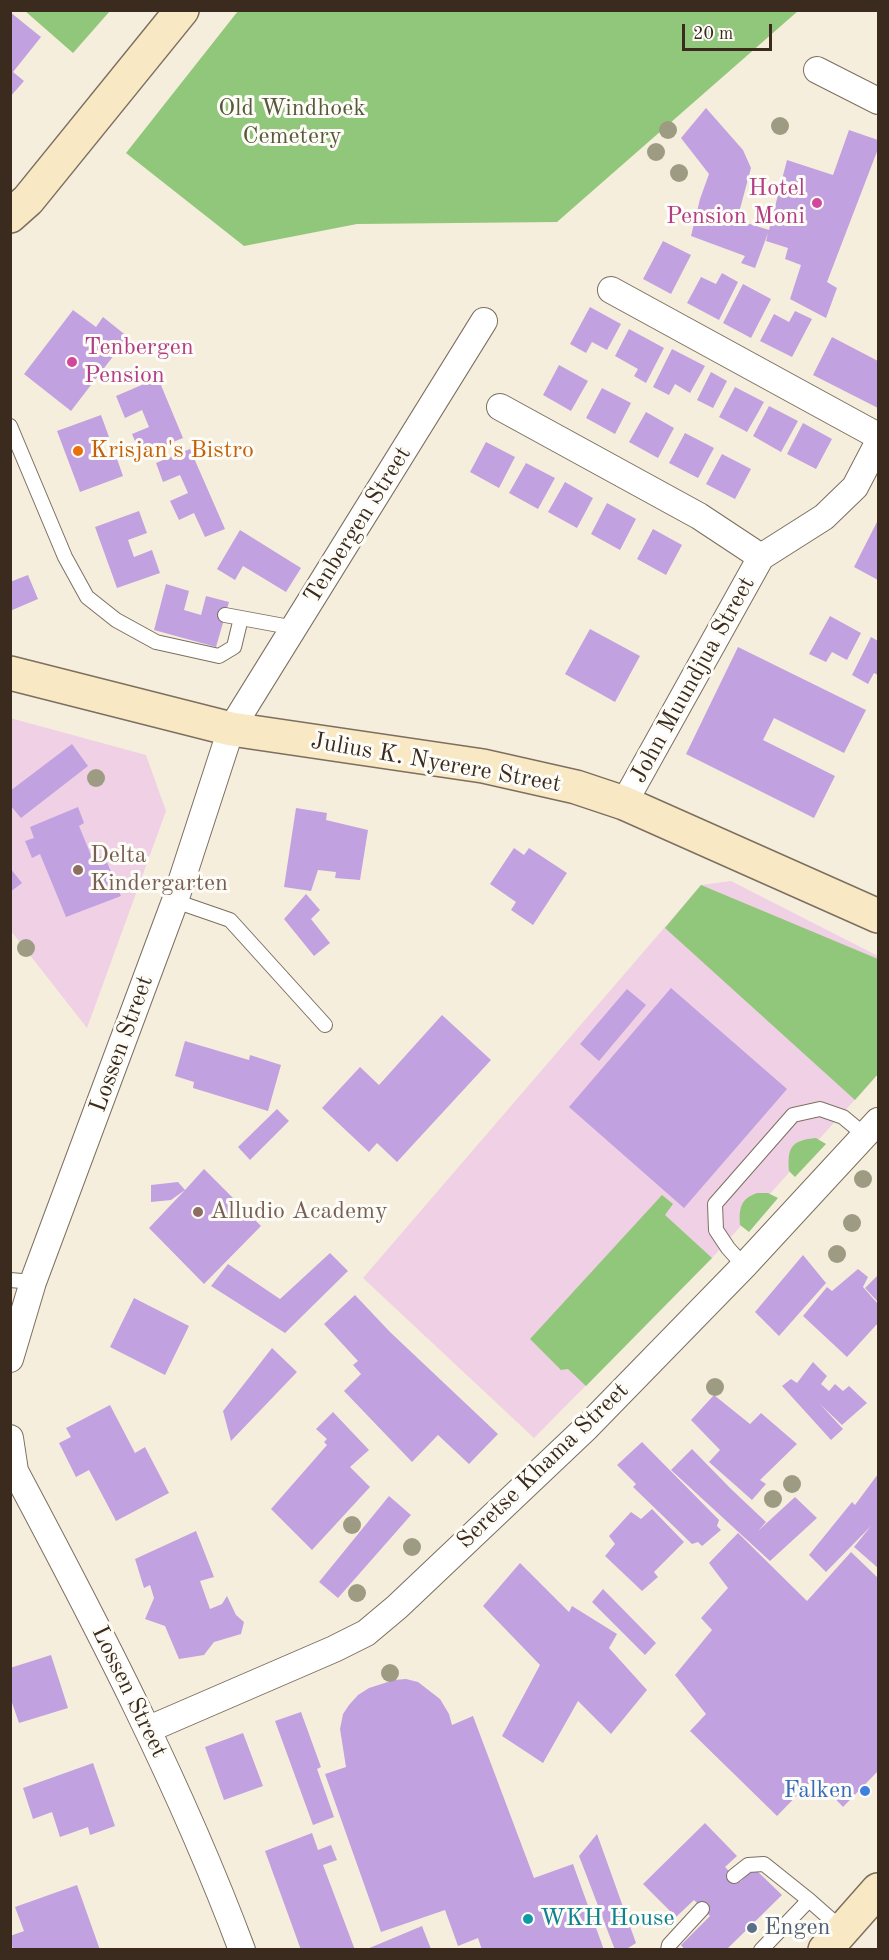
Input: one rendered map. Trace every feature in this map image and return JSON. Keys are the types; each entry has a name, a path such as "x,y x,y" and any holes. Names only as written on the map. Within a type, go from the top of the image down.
{"street":[{"path":"10,238 19,208 182,10"},
{"path":"817,70 879,101"},
{"path":"611,290 879,436"},
{"name":"Tenbergen Street","path":"231,729 484,321"},
{"path":"500,407 699,516 762,557 824,518 855,487 879,443"},
{"name":"John Muundjua Street","path":"624,803 762,557"},
{"name":"Julius K. Nyerere Street","path":"10,673 231,729 483,766 576,787 624,803 879,916"},
{"name":"Lossen Street","path":"10,1359 22,1281 175,901 231,729"},
{"name":"Seretse Khama Street","path":"148,1729 366,1633 397,1607 587,1427 744,1266 872,1128"},
{"name":"Lossen Street","path":"10,1438 13,1476 148,1729 220,1892 242,1950"},
{"path":"834,1940 879,1890"}],"lane":[{"path":"10,426 65,557 87,597 116,620 156,642 219,656 234,647 241,618"},
{"path":"225,615 295,628"},
{"path":"175,901 230,920 325,1025"},
{"path":"744,1266 716,1230 715,1204 793,1115 820,1109 872,1128"},
{"path":"734,1876 748,1865 765,1864 809,1900 834,1940"},
{"path":"761,1950 809,1900"},
{"path":"668,1950 669,1945 702,1909"}],"shaded area":[{"name":"Delta Kindergarten","path":"10,718 146,755 166,811 87,1028 11,931"},
{"path":"731,881 878,956 878,1074 712,1258 534,1438 363,1278 701,885"}],"green space":[{"path":"25,11 110,11 73,53"},
{"name":"Old Windhoek Cemetery","path":"238,11 798,11 557,222 357,224 244,246 126,153"},
{"path":"701,885 878,959 878,1074 855,1100 665,928"},
{"path":"816,1138 826,1144 795,1177 789,1171 790,1151 796,1143"},
{"path":"757,1193 768,1193 778,1198 749,1232 740,1225 740,1209 747,1198"},
{"path":"662,1195 673,1204 665,1215 712,1258 586,1386 568,1369 561,1370 530,1339"}],"building":[{"path":"10,12 41,37 13,72 24,81 10,97"},
{"path":"706,108 743,150 751,168 737,220 769,230 787,160 833,175 849,130 878,140 878,149 827,282 837,288 826,318 790,299 801,265 785,259 788,248 766,241 768,233 755,268 741,263 745,256 691,236 709,174 681,138"},
{"path":"663,241 691,255 671,294 643,279"},
{"path":"722,273 738,282 719,320 687,303 701,277 716,284"},
{"path":"743,284 771,299 751,338 723,323"},
{"path":"590,307 621,324 607,350 592,342 586,353 570,344"},
{"path":"73,310 96,327 103,317 128,337 71,411 24,374"},
{"path":"795,311 812,319 792,357 760,341 774,314 789,322"},
{"path":"629,329 664,348 646,383 634,376 638,369 615,356"},
{"path":"832,337 878,361 878,408 813,375"},
{"path":"672,349 705,366 690,393 675,384 669,395 653,387"},
{"path":"559,365 588,381 571,411 543,395"},
{"path":"711,372 727,381 713,408 697,400"},
{"path":"158,378 183,438 141,455 132,434 149,427 142,410 125,418 116,396"},
{"path":"735,387 764,402 747,432 719,417"},
{"path":"602,388 631,403 615,434 586,418"},
{"path":"769,406 798,421 781,452 753,436"},
{"path":"646,412 674,428 658,458 629,442"},
{"path":"101,415 109,437 91,444 97,460 115,453 123,476 80,492 57,431"},
{"path":"803,423 832,439 816,469 787,454"},
{"path":"685,433 714,448 698,478 669,463"},
{"path":"486,442 515,457 499,488 470,472"},
{"path":"190,449 225,529 205,537 194,513 179,520 170,501 188,493 180,475 163,482 156,463"},
{"path":"722,454 751,469 735,499 706,484"},
{"path":"526,463 555,478 538,509 509,493"},
{"path":"565,482 593,498 577,528 548,512"},
{"path":"607,503 636,519 620,550 591,534"},
{"path":"139,511 147,533 128,540 134,557 152,550 160,573 117,588 95,527"},
{"path":"878,520 878,580 854,567"},
{"path":"653,529 682,545 666,575 637,559"},
{"path":"240,530 301,568 286,592 243,566 235,580 217,569"},
{"path":"28,575 38,599 10,611 10,582"},
{"path":"166,584 189,591 184,610 201,615 206,596 229,602 216,647 154,630"},
{"path":"830,616 861,633 847,660 832,652 826,662 809,654"},
{"path":"590,629 640,656 615,702 565,674"},
{"path":"871,637 878,641 878,675 874,673 868,684 852,675"},
{"path":"738,647 866,710 844,753 774,718 763,740 835,776 814,818 686,754"},
{"path":"72,744 88,766 21,818 10,805 10,791"},
{"path":"78,807 84,823 79,826 93,860 104,855 121,896 66,917 40,854 32,858 25,841 34,838 30,827"},
{"path":"296,808 327,813 326,820 368,830 360,880 335,878 336,872 318,870 311,891 284,887"},
{"path":"514,848 524,855 529,848 567,873 533,925 511,910 516,902 490,884"},
{"path":"10,868 22,883 10,892"},
{"path":"306,894 320,910 311,919 330,943 314,956 284,919"},
{"path":"671,988 787,1089 684,1208 569,1107"},
{"path":"627,989 646,1005 599,1061 580,1044"},
{"path":"442,1015 491,1060 397,1162 377,1143 369,1152 322,1108 360,1067 379,1085"},
{"path":"185,1041 249,1060 250,1055 281,1065 268,1111 193,1088 194,1082 175,1076"},
{"path":"277,1109 289,1121 250,1160 238,1147"},
{"path":"204,1169 261,1226 204,1284 149,1228"},
{"path":"178,1182 185,1190 171,1200 151,1202 151,1185"},
{"path":"330,1253 348,1271 285,1333 211,1286 228,1264 280,1299"},
{"path":"803,1255 826,1283 779,1336 755,1312"},
{"path":"858,1269 868,1277 863,1287 878,1304 878,1323 847,1357 803,1316 827,1287 832,1291"},
{"path":"878,1275 878,1302 865,1288"},
{"path":"355,1295 390,1332 498,1434 469,1464 438,1435 412,1462 344,1391 361,1374 353,1365 358,1361 324,1324"},
{"path":"134,1298 189,1326 165,1375 110,1347"},
{"path":"272,1348 297,1372 231,1441 223,1411"},
{"path":"813,1362 827,1376 821,1384 829,1391 835,1384 843,1391 849,1386 867,1403 842,1425 820,1404 843,1429 831,1440 782,1386 791,1379 797,1383"},
{"path":"714,1395 750,1424 761,1413 797,1444 760,1480 766,1484 752,1500 709,1462 720,1450 691,1420"},
{"path":"110,1405 135,1453 145,1447 169,1493 116,1521 89,1470 76,1477 59,1443 71,1437 66,1428"},
{"path":"333,1412 369,1450 350,1467 370,1487 312,1550 271,1509 327,1445 324,1442 327,1439 316,1429"},
{"path":"642,1442 719,1520 717,1526 721,1530 702,1546 698,1542 692,1544 633,1487 636,1484 617,1465"},
{"path":"692,1449 766,1522 758,1531 795,1497 817,1518 770,1561 671,1470"},
{"path":"878,1474 878,1568 854,1547 871,1526 826,1572 809,1555 852,1502 855,1505"},
{"path":"389,1496 411,1515 338,1598 319,1582"},
{"path":"652,1509 684,1542 654,1572 658,1577 642,1591 605,1556 615,1544 609,1536 631,1512 641,1519"},
{"path":"196,1531 214,1577 200,1581 210,1609 222,1604 227,1596 236,1615 244,1622 241,1634 214,1642 204,1655 179,1659 165,1626 145,1619 154,1598 150,1585 144,1588 135,1559"},
{"path":"738,1533 807,1601 851,1552 878,1578 878,1771 843,1807 815,1777 777,1816 690,1731 706,1714 675,1675 712,1630 701,1618 728,1588 709,1563"},
{"path":"520,1563 569,1612 572,1606 617,1634 609,1648 647,1690 611,1734 578,1701 543,1763 502,1736 540,1665 483,1606"},
{"path":"603,1589 656,1643 645,1655 592,1602"},
{"path":"51,1655 68,1708 19,1723 10,1697 10,1668"},
{"path":"406,1679 418,1682 440,1699 449,1714 452,1725 473,1716 534,1878 573,1864 604,1950 482,1950 478,1938 458,1946 445,1910 381,1932 325,1774 346,1767 340,1729 343,1714 349,1705 369,1688 394,1680"},
{"path":"301,1712 321,1767 317,1769 334,1817 313,1825 275,1721"},
{"path":"243,1733 263,1786 224,1800 205,1747"},
{"path":"93,1763 115,1826 90,1835 88,1827 60,1837 52,1812 33,1819 23,1788"},
{"path":"705,1823 737,1856 725,1867 740,1882 754,1868 782,1895 726,1950 685,1950 681,1945 710,1916 694,1900 676,1917 643,1884"},
{"path":"312,1833 318,1850 331,1845 337,1860 323,1865 355,1950 301,1950 265,1851"},
{"path":"597,1834 636,1943 625,1950 615,1950 579,1856"},
{"path":"77,1885 100,1950 13,1950 10,1936 24,1931 15,1907"},
{"path":"422,1926 431,1949 367,1949"}],"place":[{"name":"Hotel Pension Moni","path":"817,203"},
{"name":"Tenbergen Pension","path":"72,362"},
{"name":"Krisjan's Bistro","path":"78,451"},
{"name":"Delta Kindergarten","path":"78,870"},
{"name":"Alludio Academy","path":"198,1212"},
{"name":"Falken","path":"865,1791"},
{"name":"WKH House","path":"528,1919"},
{"name":"Engen","path":"752,1928"}]}
